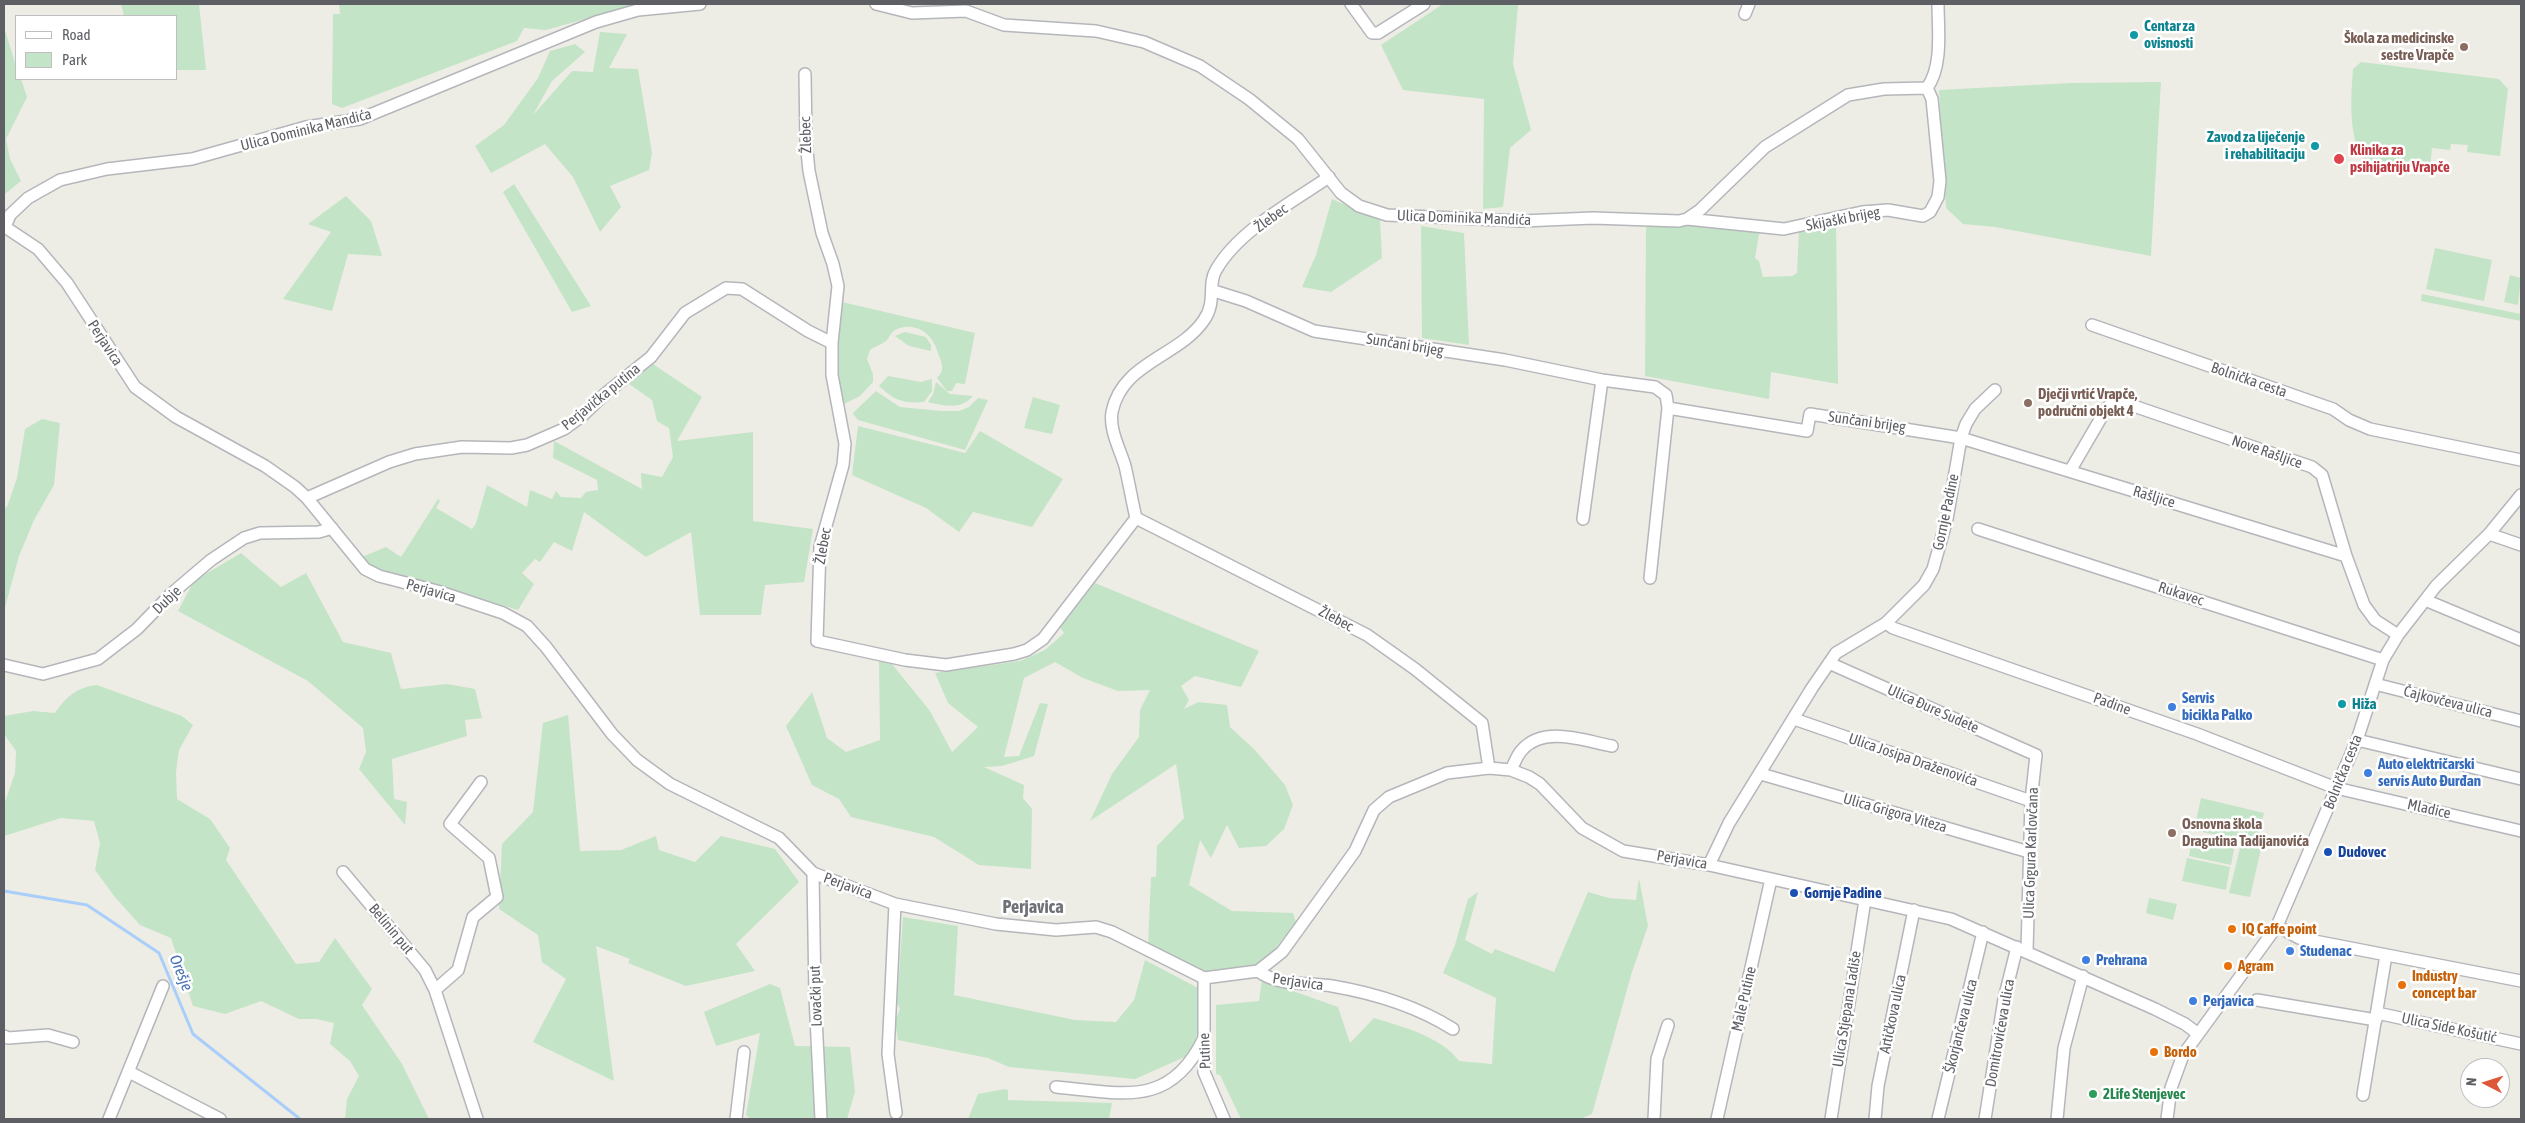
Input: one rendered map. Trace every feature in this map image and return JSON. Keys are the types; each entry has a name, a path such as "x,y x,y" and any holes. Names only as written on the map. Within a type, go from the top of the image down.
{"street":[{"name":"Ulica Dominika Mandića","path":"4,227 10,215 28,198 60,180 107,169 192,159 306,127 360,119 596,22 638,10 700,4"},
{"name":"Ulica Dominika Mandića","path":"876,4 912,13 966,11 1004,25 1096,31 1144,42 1200,66 1249,99 1298,139 1341,193 1360,206 1387,215 1522,221 1631,218 1666,222 1687,219"},
{"path":"1351,4 1368,30 1378,33 1424,4"},
{"path":"1687,219 1712,198 1764,147 1848,95 1884,89 1927,88 1932,80 1937,57 1938,4"},
{"name":"Žlebec","path":"805,74 806,142 809,172 822,234 833,264 838,286 832,343 832,374 845,436 845,452 820,548 817,641 932,665 955,664 1014,654 1027,650 1043,639 1136,518 1126,469 1112,428 1114,406 1129,379 1142,367 1183,340 1204,321 1212,304 1214,291 1212,278 1231,249 1273,216 1329,177"},
{"name":"Skijaški brijeg","path":"1687,219 1784,229 1862,212 1888,210 1918,216 1930,212 1938,197 1940,181 1932,99 1927,88"},
{"name":"Perjavica","path":"4,227 38,249 67,283 135,388 176,417 265,466 307,498 365,569 380,576 437,591 503,613 527,626 546,647 612,734 637,760 670,784 779,838 814,873 895,904 996,924 1056,930 1096,927 1112,932 1204,978 1258,971 1282,952 1355,851 1374,810 1389,797 1447,773 1489,768 1511,770 1520,772 1540,784 1582,828 1614,847 1632,852 1709,865 1951,919 2170,1016 2197,1033"},
{"name":"Perjavička putina","path":"307,498 389,462 415,454 462,447 511,448 527,445 564,429 582,416 605,394 651,356 685,313 726,288 742,289 808,331 832,343"},
{"name":"Sunčani brijeg","path":"1214,291 1246,301 1314,331 1505,360 1602,380 1659,388 1666,395 1668,408 1807,431 1810,414 1961,438"},
{"name":"Bolnička cesta","path":"2092,325 2333,409 2349,420 2370,429 2521,460"},
{"path":"1584,519 1602,380"},
{"name":"Gornje Padine","path":"1709,865 1730,823 1836,653 1886,623 1924,585 1933,569 1947,519 1961,438 1975,409 1995,390"},
{"name":"Nove Rašljice","path":"2070,471 2105,411 2110,405 2122,402 2312,467 2322,475 2346,556 2368,613 2398,635"},
{"path":"1650,578 1668,408"},
{"name":"Rašljice","path":"1961,438 2346,556"},
{"name":"Bolnička cesta","path":"2167,1119 2176,1070 2197,1033 2277,926 2357,740 2383,660 2398,635 2440,582 2489,534 2521,495"},
{"name":"Žlebec","path":"1136,518 1323,611 1389,650 1482,724 1489,768"},
{"name":"Dubje","path":"4,665 43,674 98,659 137,630 171,594 211,560 244,538 260,533 319,532 332,528"},
{"name":"Rukavec","path":"1978,529 2383,660"},
{"path":"2489,534 2521,545"},
{"path":"2425,600 2521,640"},
{"name":"Padine","path":"1886,623 1893,628 2170,724 2336,788"},
{"name":"Ulica Đure Sudete","path":"1829,663 2036,755"},
{"name":"Čajkovčeva ulica","path":"2374,684 2521,721"},
{"name":"Ulica Josipa Draženovića","path":"1794,719 2031,801"},
{"path":"1511,770 1520,751 1527,745 1550,735 1612,746"},
{"path":"2357,740 2521,779"},
{"name":"Ulica Grgura Karlovčana","path":"2022,949 2031,801 2036,755"},
{"name":"Ulica Grigora Viteza","path":"1761,774 2029,852"},
{"path":"435,990 458,970 473,917 497,897 490,858 450,824 481,782"},
{"name":"Mladice","path":"2336,788 2521,830"},
{"name":"Belinin put","path":"343,872 425,970 435,990 477,1119"},
{"name":"Lovački put","path":"814,873 815,997 821,1119"},
{"name":"Male Putine","path":"1717,1119 1771,879"},
{"name":"Ulica Stjepana Ladiše","path":"1831,1119 1865,900"},
{"path":"895,904 888,1054 896,1113"},
{"name":"Artičkova ulica","path":"1875,1119 1878,1086 1914,910"},
{"path":"2277,926 2299,938 2521,981"},
{"name":"Škorjančeva ulica","path":"1938,1119 1983,932"},
{"name":"Domitrovićeva ulica","path":"1985,1119 2004,998 2022,949"},
{"path":"2363,1095 2386,955"},
{"name":"Perjavica","path":"1258,971 1268,979 1278,982 1331,986 1385,999 1442,1022 1452,1029"},
{"path":"2057,1119 2064,1048 2082,976"},
{"name":"Putine","path":"1204,978 1204,1072 1224,1119"},
{"path":"109,1119 163,986"},
{"name":"Ulica Side Košutić","path":"2256,1000 2376,1016 2521,1044"},
{"path":"1654,1119 1657,1059 1668,1025"},
{"path":"4,1036 8,1038 48,1035 73,1042"},
{"path":"1056,1087 1130,1094 1148,1090 1173,1080 1194,1059 1204,1038"},
{"path":"736,1119 744,1052"},
{"path":"129,1072 220,1119"}],"green space":[{"path":"121,4 199,4 206,70 178,70 178,15 124,15"},
{"path":"339,4 642,4 642,12 628,7 546,30 524,28 517,41 342,108 332,104 333,14 340,14"},
{"path":"1443,4 1518,4 1513,64 1531,130 1510,148 1503,207 1483,209 1484,99 1403,90 1381,45"},
{"path":"4,27 15,63 15,80 21,80 27,97 6,139 10,159 21,181 5,194"},
{"path":"600,32 627,34 609,68 638,69 652,153 649,170 610,186 621,207 600,232 573,177 545,144 491,173 475,146 504,125 538,78 550,51 575,44 585,52 552,81 533,115 572,71 593,72"},
{"path":"2361,62 2499,79 2508,89 2500,156 2467,152 2468,145 2451,144 2450,150 2432,148 2430,168 2376,164 2363,159 2355,139 2351,103 2353,69"},
{"path":"2161,82 2151,256 1995,227 1963,224 1946,208 1939,90 2072,83"},
{"path":"514,184 591,306 572,312 503,192"},
{"path":"346,196 371,221 382,256 348,254 332,311 283,299 331,232 308,224"},
{"path":"1332,199 1380,220 1382,258 1331,292 1302,287 1316,255"},
{"path":"1836,221 1838,384 1771,372 1769,399 1645,376 1646,227 1701,223 1760,228 1755,258 1759,261 1763,277 1792,276 1797,273 1799,232"},
{"path":"1421,226 1464,233 1469,345 1422,338"},
{"path":"2435,248 2492,260 2484,301 2426,289"},
{"path":"2510,275 2521,278 2518,305 2504,302"},
{"path":"2422,294 2521,314 2521,321 2421,301"},
{"path":"842,302 975,333 965,384 956,383 952,391 947,391 937,378 942,371 942,364 931,339 922,330 904,327 892,332 885,342 870,350 867,359 873,374 873,382 860,396 844,404 841,400 837,346"},
{"path":"905,332 926,337 931,345 931,351 909,346 895,336"},
{"path":"653,364 702,397 677,441 753,432 753,521 813,529 804,582 765,585 761,615 700,615 691,532 646,557 584,512 572,551 554,542 540,562 535,559 522,573 534,584 518,610 427,582 385,574 370,567 362,557 386,547 401,557 438,499 440,501 436,508 472,529 476,523 487,485 527,507 530,490 552,499 556,491 561,497 581,498 586,492 598,490 597,480 553,458 554,441 642,489 641,473 662,477 673,457 669,428 657,421 652,400 629,384"},
{"path":"888,376 921,382 932,379 932,391 924,402 904,402 889,395 879,386"},
{"path":"936,382 950,394 973,396 963,403 952,406 928,402 933,394"},
{"path":"876,391 900,407 941,411 959,411 969,407 978,398 988,400 965,450 858,420 853,414 854,412"},
{"path":"1033,397 1060,405 1052,434 1024,428"},
{"path":"42,419 60,423 54,485 34,520 19,556 4,611 4,508 7,507 17,478 25,429"},
{"path":"858,426 965,453 980,431 1063,479 1032,527 973,512 959,532 926,508 852,475"},
{"path":"241,553 281,587 306,573 343,642 391,653 401,689 447,684 475,689 482,718 465,720 467,736 392,759 394,799 407,802 405,825 359,769 366,752 363,728 308,681 178,611 194,581"},
{"path":"1095,583 1259,651 1241,687 1195,676 1181,686 1189,700 1184,709 1198,702 1227,705 1230,727 1255,750 1285,785 1293,805 1284,829 1266,846 1239,848 1227,825 1211,858 1200,840 1189,885 1232,911 1293,913 1296,922 1272,953 1256,968 1208,974 1148,946 1151,877 1156,877 1157,846 1184,818 1176,764 1090,821 1112,774 1139,737 1140,710 1150,690 1118,691 1083,678 1055,662 1024,678 1004,757 1019,756 1040,703 1048,704 1034,756 1002,766 984,767 1024,785 1023,798 1032,809 1031,869 979,865 934,837 851,817 839,799 812,785 786,726 812,692 827,738 846,752 880,740 879,661 892,664 930,711 952,752 978,727 948,703 935,673 1020,661 1045,650 1064,633 1060,627"},
{"path":"97,685 182,716 193,725 179,750 176,772 177,799 210,819 230,848 226,860 296,964 319,962 335,938 372,989 362,1005 402,1064 429,1119 345,1119 347,1099 359,1076 350,1061 330,1044 334,1023 316,1019 299,1019 261,1001 225,1014 193,1006 171,938 140,925 114,896 95,870 100,843 94,821 61,818 4,836 4,805 15,773 16,751 4,734 4,716 33,711 55,713 63,702 73,694 84,688"},
{"path":"568,715 580,851 621,850 656,836 659,850 695,862 721,836 775,849 799,882 736,944 755,971 686,986 628,963 630,959 596,946 614,1081 533,1042 566,979 542,962 538,935 499,909 502,844 533,812 543,723"},
{"path":"2201,798 2264,813 2256,844 2194,830"},
{"path":"2193,835 2235,844 2231,865 2189,856"},
{"path":"2241,844 2261,849 2250,897 2229,893"},
{"path":"2187,858 2230,867 2226,890 2182,881"},
{"path":"1639,878 1648,926 1632,972 1592,1114 1580,1119 1241,1119 1220,1075 1216,1074 1216,1005 1259,1001 1262,980 1338,1007 1350,1043 1374,1018 1432,1039 1452,1053 1459,1061 1492,1064 1496,998 1443,973 1455,945 1468,899 1478,892 1465,940 1492,954 1495,949 1554,972 1588,892 1609,898 1636,900"},
{"path":"2149,898 2177,904 2173,920 2146,913"},
{"path":"903,917 958,926 954,995 1075,1020 1116,1022 1134,1000 1145,960 1198,988 1200,1028 1189,1055 1135,1079 1009,1067 988,1058 898,1040 895,1021 900,1009 897,1003"},
{"path":"770,984 780,988 795,1046 850,1047 855,1092 847,1119 751,1119 746,1115 760,1033 716,1046 704,1012"},
{"path":"1008,1090 1008,1100 1112,1103 1109,1119 968,1119 978,1094"}],"waterway":[{"name":"Orešje","path":"4,891 87,905 159,953 193,1034 300,1119"}],"place":[{"name":"Centar za ovisnosti","path":"2134,35"},
{"name":"Škola za medicinske sestre Vrapče","path":"2464,47"},
{"name":"Zavod za liječenje i rehabilitaciju","path":"2315,146"},
{"name":"Klinika za psihijatriju Vrapče","path":"2339,159"},
{"name":"Dječji vrtić Vrapče, područni objekt 4","path":"2028,403"},
{"name":"Hiža","path":"2342,704"},
{"name":"Servis bicikla Palko","path":"2172,707"},
{"name":"Auto električarski servis Auto Đurđan","path":"2368,773"},
{"name":"Osnovna škola Dragutina Tadijanovića","path":"2172,833"},
{"name":"Dudovec","path":"2328,852"},
{"name":"Gornje Padine","path":"1794,893"},
{"name":"IQ Caffe point","path":"2232,929"},
{"name":"Studenac","path":"2290,951"},
{"name":"Prehrana","path":"2086,960"},
{"name":"Agram","path":"2228,966"},
{"name":"Industry concept bar","path":"2402,985"},
{"name":"Perjavica","path":"2193,1001"},
{"name":"Bordo","path":"2154,1052"},
{"name":"2Life Stenjevec","path":"2093,1094"}],"district":[{"name":"Perjavica","path":"1033,907"}]}
